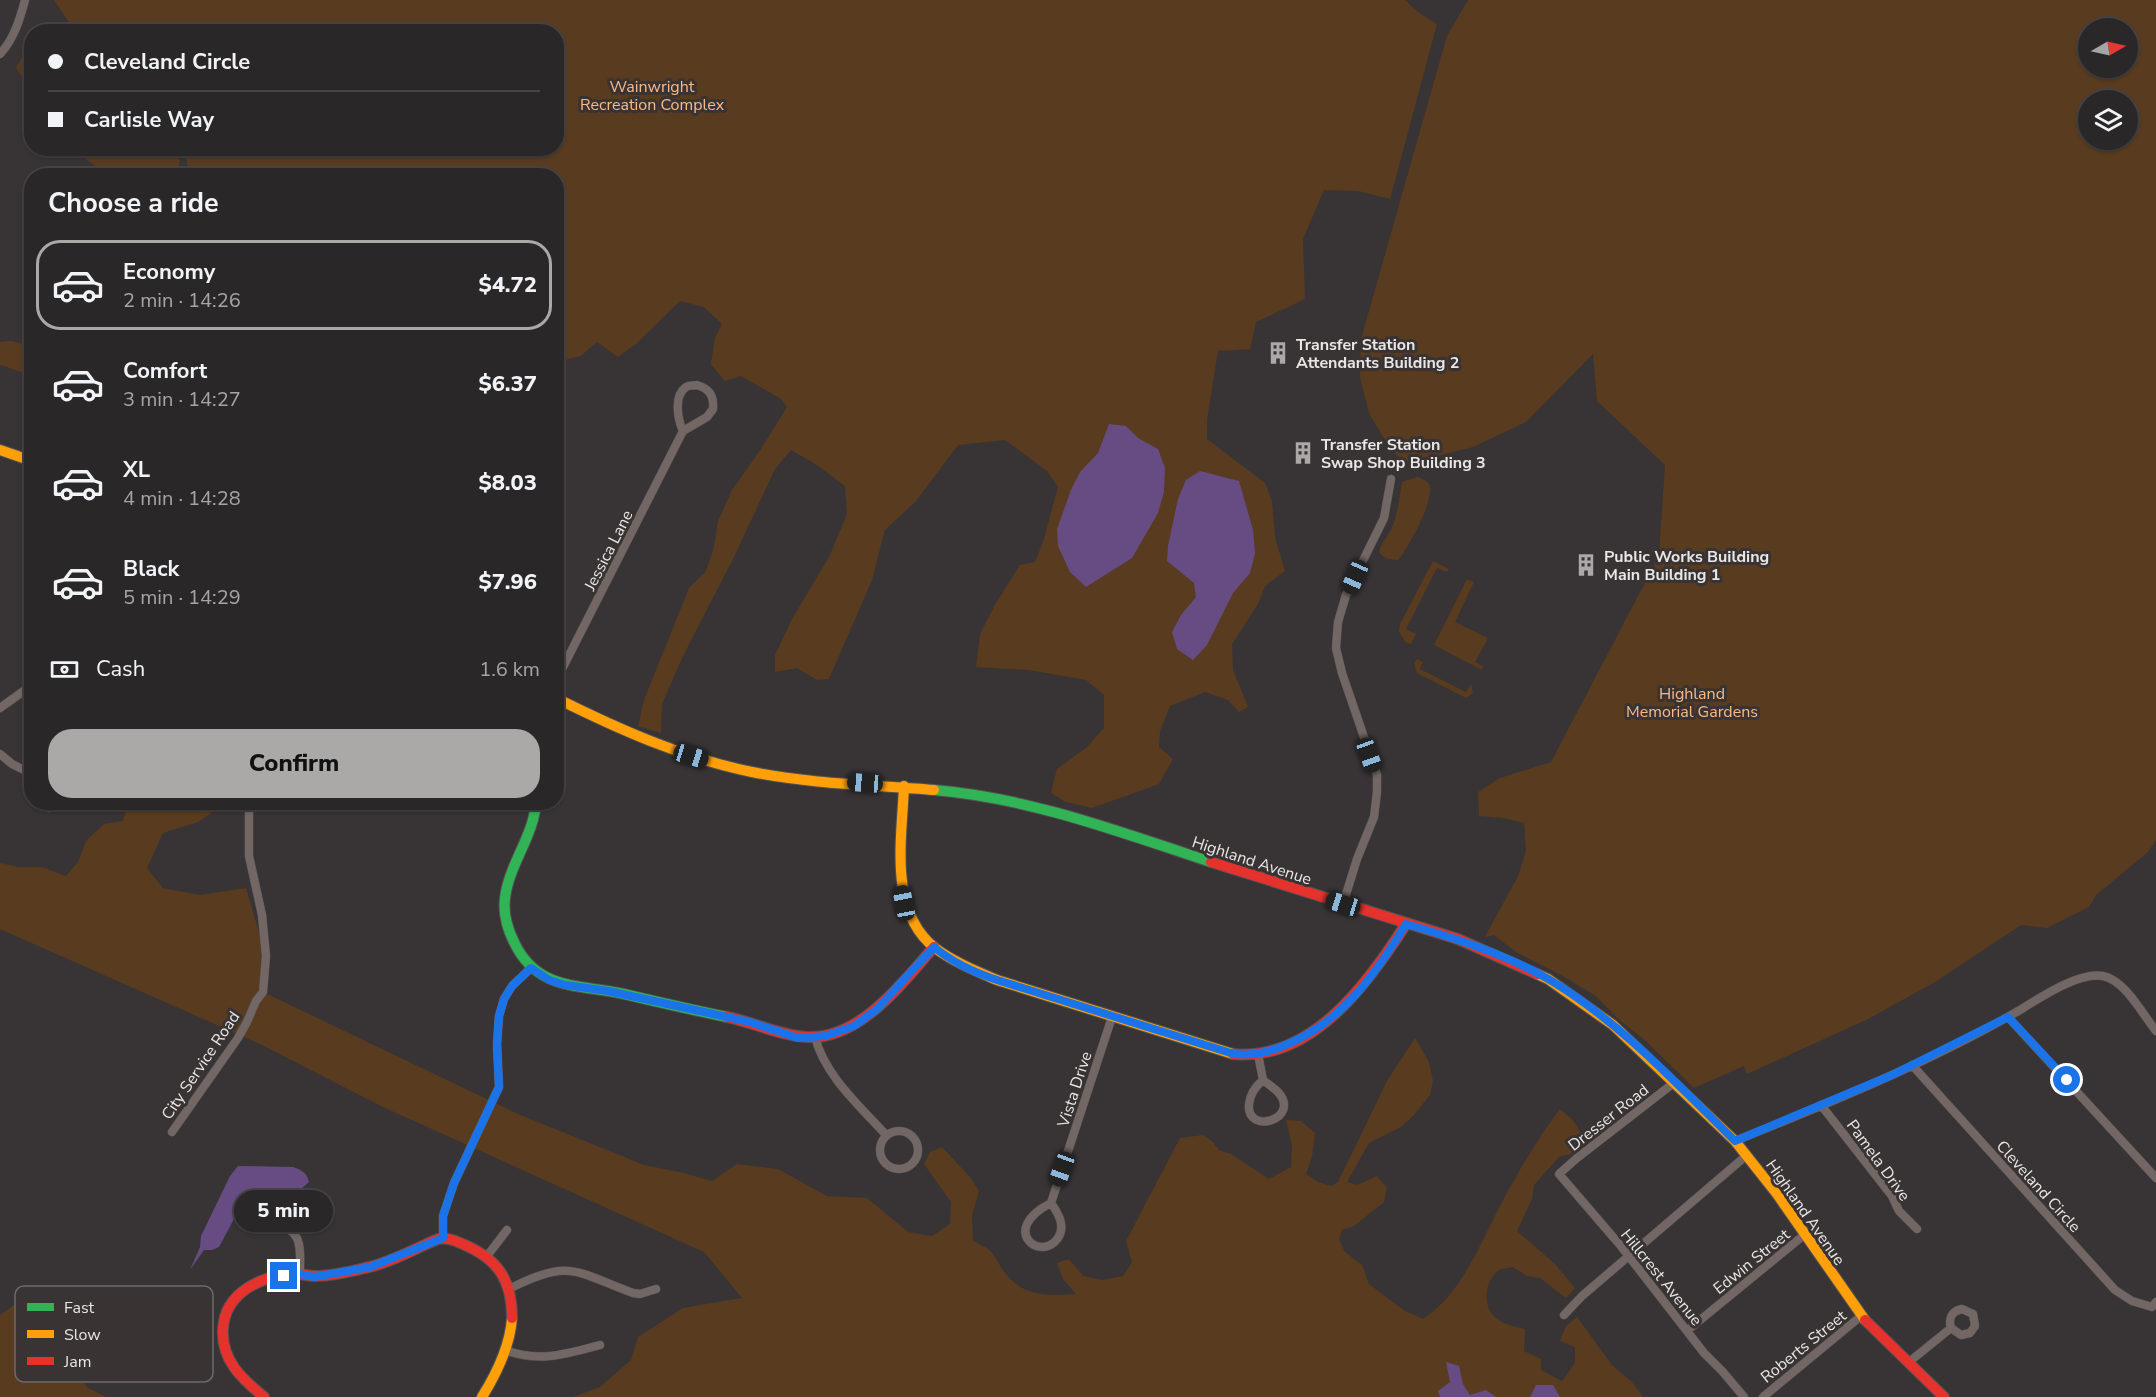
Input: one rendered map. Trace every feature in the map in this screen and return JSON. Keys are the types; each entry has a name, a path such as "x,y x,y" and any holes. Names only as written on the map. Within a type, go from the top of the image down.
{"street":[{"path":"0,54 21,18 26,0"},
{"path":"697,385 706,387 712,394 713,409 707,417 683,431 678,420 680,395 687,387 697,385"},
{"name":"Jessica Lane","path":"564,665 683,431"},
{"path":"0,450 24,458"},
{"path":"1343,904 1357,859 1374,817 1377,775 1342,673 1336,648 1338,622 1346,595 1384,519 1391,479"},
{"path":"0,708 24,692"},
{"name":"Highland Avenue","path":"564,702 635,735 711,762 752,772 783,777 965,792 1022,802 1062,813 1488,951 1548,979 1613,1025 1735,1141 1861,1316 1944,1397"},
{"path":"0,754 12,764 24,769"},
{"path":"904,786 901,888 910,917 921,933 948,959 969,970 1234,1054 1258,1054 1303,1038 1329,1021 1344,1008 1374,973 1406,924"},
{"name":"City Service Road","path":"172,1132 238,1038 256,1000 263,992 266,956 262,915 249,856 249,810"},
{"path":"536,810 531,828 509,876 504,904 505,920 519,954 531,968 549,980 750,1022 798,1038 815,1037 854,1026 866,1017 906,979 934,947"},
{"path":"443,1238 443,1216 454,1183 499,1087 497,1044 499,1016 504,999 512,986 531,968"},
{"path":"1735,1141 1912,1065 2079,979 2090,976 2111,978 2124,989 2156,1031"},
{"name":"Vista Drive","path":"1051,1203 1112,1017"},
{"path":"2008,1017 2156,1178"},
{"path":"815,1037 829,1070 886,1135"},
{"path":"1258,1054 1263,1080 1279,1093 1283,1101 1283,1111 1275,1120 1263,1122 1253,1117 1249,1109 1249,1100 1257,1084 1263,1080"},
{"name":"Cleveland Circle","path":"1912,1065 2115,1290 2132,1301 2152,1307 2156,1302"},
{"name":"Dresser Road","path":"1559,1174 1675,1082"},
{"name":"Pamela Drive","path":"1821,1105 1892,1196 1899,1211 1917,1228"},
{"path":"898,1131 911,1135 918,1146 918,1153 907,1168 895,1169 884,1163 879,1152 886,1135 898,1131"},
{"path":"1564,1315 1576,1301 1747,1155"},
{"name":"Hillcrest Avenue","path":"1559,1174 1688,1330 1704,1353 1744,1397"},
{"path":"1051,1203 1060,1218 1060,1234 1055,1242 1045,1247 1034,1246 1027,1240 1024,1231 1026,1223 1031,1216 1051,1203"},
{"path":"275,1224 286,1227 297,1236 300,1246 300,1274"},
{"path":"487,1256 507,1230"},
{"name":"Edwin Street","path":"1688,1330 1804,1235"},
{"path":"264,1397 246,1382 228,1361 223,1336 224,1320 230,1302 259,1283 300,1274 314,1277 370,1267 443,1238 471,1247 487,1256 495,1264 510,1288 513,1317 506,1350 482,1397"},
{"path":"510,1288 536,1276 563,1270 582,1273 633,1293 640,1294 656,1290"},
{"name":"Roberts Street","path":"1763,1397 1861,1316"},
{"path":"1909,1362 1951,1328"},
{"path":"506,1350 525,1357 546,1357 600,1345"}],"green space":[{"name":"Wainwright Recreation Complex","path":"54,0 1405,0 1437,24 1390,199 1358,191 1324,190 1303,239 1305,299 1256,322 1250,349 1218,351 1207,420 1207,439 1265,483 1272,501 1275,537 1285,571 1265,586 1258,604 1232,644 1233,670 1248,707 1239,712 1228,700 1205,692 1170,706 1160,731 1159,747 1173,759 1159,784 1092,808 1066,802 1051,793 1057,769 1087,747 1104,728 1104,695 1086,680 1029,670 976,667 980,634 996,603 1020,565 1035,562 1058,487 1047,471 1005,440 958,445 916,501 885,530 872,580 829,679 817,680 797,668 775,672 775,655 792,619 829,557 847,514 845,486 817,465 791,450 775,469 734,557 683,656 662,704 661,733 638,726 644,700 689,588 706,571 714,547 718,521 732,490 787,407 781,399 741,376 725,381 711,364 715,338 722,324 704,307 680,301 636,344 618,357 597,342 581,356 565,360 564,168 188,168 186,156 564,156 564,24 70,24"},
{"name":"Highland Memorial Gardens","path":"1468,0 2156,0 2156,840 2148,852 2096,895 2089,907 2047,928 2021,925 1935,982 1868,1019 1747,1074 1744,1066 1694,1088 1596,996 1516,952 1494,935 1485,937 1518,876 1526,851 1524,823 1504,818 1479,816 1478,792 1500,778 1551,762 1659,556 1665,465 1597,401 1593,354 1526,422 1473,447 1404,462 1390,449 1369,413 1360,377 1361,339 1447,36"},
{"path":"24,54 24,79 16,68"},
{"path":"82,156 175,156 180,160 178,168 98,168"},
{"path":"12,341 24,344 24,373 0,365 0,342"},
{"path":"1417,477 1429,484 1429,500 1425,511 1414,535 1398,560 1387,558 1379,552 1393,524 1402,482"},
{"path":"1433,561 1449,569 1447,572 1437,568 1406,629 1416,634 1411,644 1405,642 1399,631 1400,624"},
{"path":"1467,579 1474,582 1455,622 1488,638 1475,662 1483,667 1482,670 1434,645"},
{"path":"1417,659 1423,662 1420,669 1466,692 1471,684 1473,693 1466,698 1417,673 1414,663"},
{"path":"126,810 216,810 198,822 163,833 147,868 163,888 200,895 246,888 261,939 263,992 518,1114 644,1165 712,1181 737,1164 778,1169 827,1196 867,1198 908,1232 932,1236 950,1224 951,1202 924,1164 930,1152 942,1147 970,1177 979,1191 972,1216 973,1241 992,1253 1010,1279 1036,1293 1076,1294 1063,1279 1057,1263 1069,1259 1083,1276 1102,1280 1123,1276 1132,1262 1126,1241 1180,1138 1203,1135 1219,1150 1231,1154 1269,1179 1291,1167 1292,1145 1286,1120 1301,1121 1315,1133 1312,1157 1306,1174 1318,1182 1331,1186 1338,1182 1387,1081 1415,1038 1429,1062 1433,1081 1430,1095 1401,1127 1369,1143 1347,1182 1357,1185 1377,1176 1387,1188 1384,1202 1354,1226 1342,1230 1339,1240 1345,1252 1362,1265 1369,1284 1405,1311 1423,1319 1449,1296 1459,1282 1477,1253 1521,1168 1560,1109 1573,1120 1586,1141 1570,1154 1559,1157 1534,1185 1532,1199 1517,1231 1555,1264 1575,1288 1566,1298 1540,1278 1527,1276 1513,1267 1504,1268 1494,1274 1491,1279 1487,1292 1488,1305 1494,1316 1501,1321 1525,1329 1524,1351 1541,1359 1541,1370 1562,1381 1575,1363 1575,1347 1560,1341 1566,1326 1577,1317 1612,1365 1632,1382 1643,1397 573,1397 600,1387 631,1360 638,1337 683,1308 742,1298 704,1252 383,1107 262,1045 0,929 0,863 19,867 42,867 66,876 78,862 86,841 104,824 123,821"},
{"path":"15,1304 15,1382 84,1382 88,1388 106,1397 0,1397 0,1315"}],"shaded area":[{"path":"1109,424 1126,426 1138,438 1158,449 1165,468 1164,492 1158,513 1132,558 1086,587 1070,572 1058,546 1057,529 1071,490 1080,472 1098,453"},
{"path":"1200,471 1239,481 1253,530 1255,553 1250,573 1233,593 1207,645 1193,660 1177,649 1172,632 1181,615 1196,597 1194,583 1167,561 1178,499 1186,480"},
{"path":"238,1166 293,1167 304,1172 309,1182 300,1190 250,1189 219,1247 204,1250 190,1270 200,1247 201,1236 230,1176"},
{"path":"1446,1362 1459,1366 1463,1384 1470,1395 1486,1390 1496,1397 1440,1397 1438,1391 1450,1382"},
{"path":"1536,1385 1553,1385 1560,1397 1530,1397"}],"traffic: fast":[{"path":"934,790 970,794 1040,808 1211,862"},
{"path":"535,810 531,827 511,873 505,904 509,931 523,958 547,977 561,983 624,994 727,1017"}],"traffic: slow":[{"path":"0,450 24,458"},
{"path":"564,702 603,721 676,751 726,766 797,779 934,790"},
{"path":"904,786 901,850 904,894 910,914 920,933 935,948 957,962 997,980 1233,1054"},
{"path":"1537,974 1548,979 1613,1025 1735,1141 1777,1194 1865,1320"},
{"path":"482,1397 502,1359 509,1339 512,1318"}],"traffic: jam":[{"path":"1211,862 1458,939 1537,974"},
{"path":"1233,1054 1262,1053 1288,1045 1313,1032 1356,993 1406,924"},
{"path":"727,1017 797,1036 826,1035 845,1029 879,1006 934,947"},
{"path":"264,1397 234,1368 223,1340 225,1316 230,1305 247,1288 258,1282 283,1275 312,1276 353,1271 384,1263 438,1239 448,1239 477,1251 495,1265 506,1283 512,1318"},
{"path":"1865,1320 1944,1397"}],"place":[{"name":"Transfer Station Attendants Building 2","path":"1278,353"},
{"name":"Transfer Station Swap Shop Building 3","path":"1303,453"},
{"name":"Public Works Building Main Building 1","path":"1586,565"}],"route":[{"path":"284,1276 300,1274 314,1277 370,1267 443,1238 443,1216 454,1183 499,1087 500,1067 497,1044 499,1016 504,999 512,986 531,968 549,980 565,985 608,991 750,1022 798,1038 825,1036 854,1026 877,1009 934,947 948,959 969,970 997,980 1167,1034 1244,1055 1258,1054 1284,1046 1303,1038 1329,1021 1351,1001 1374,973 1406,924 1458,939 1488,951 1562,988 1607,1020 1640,1049 1735,1141 1892,1075 2008,1017 2067,1080"}]}
